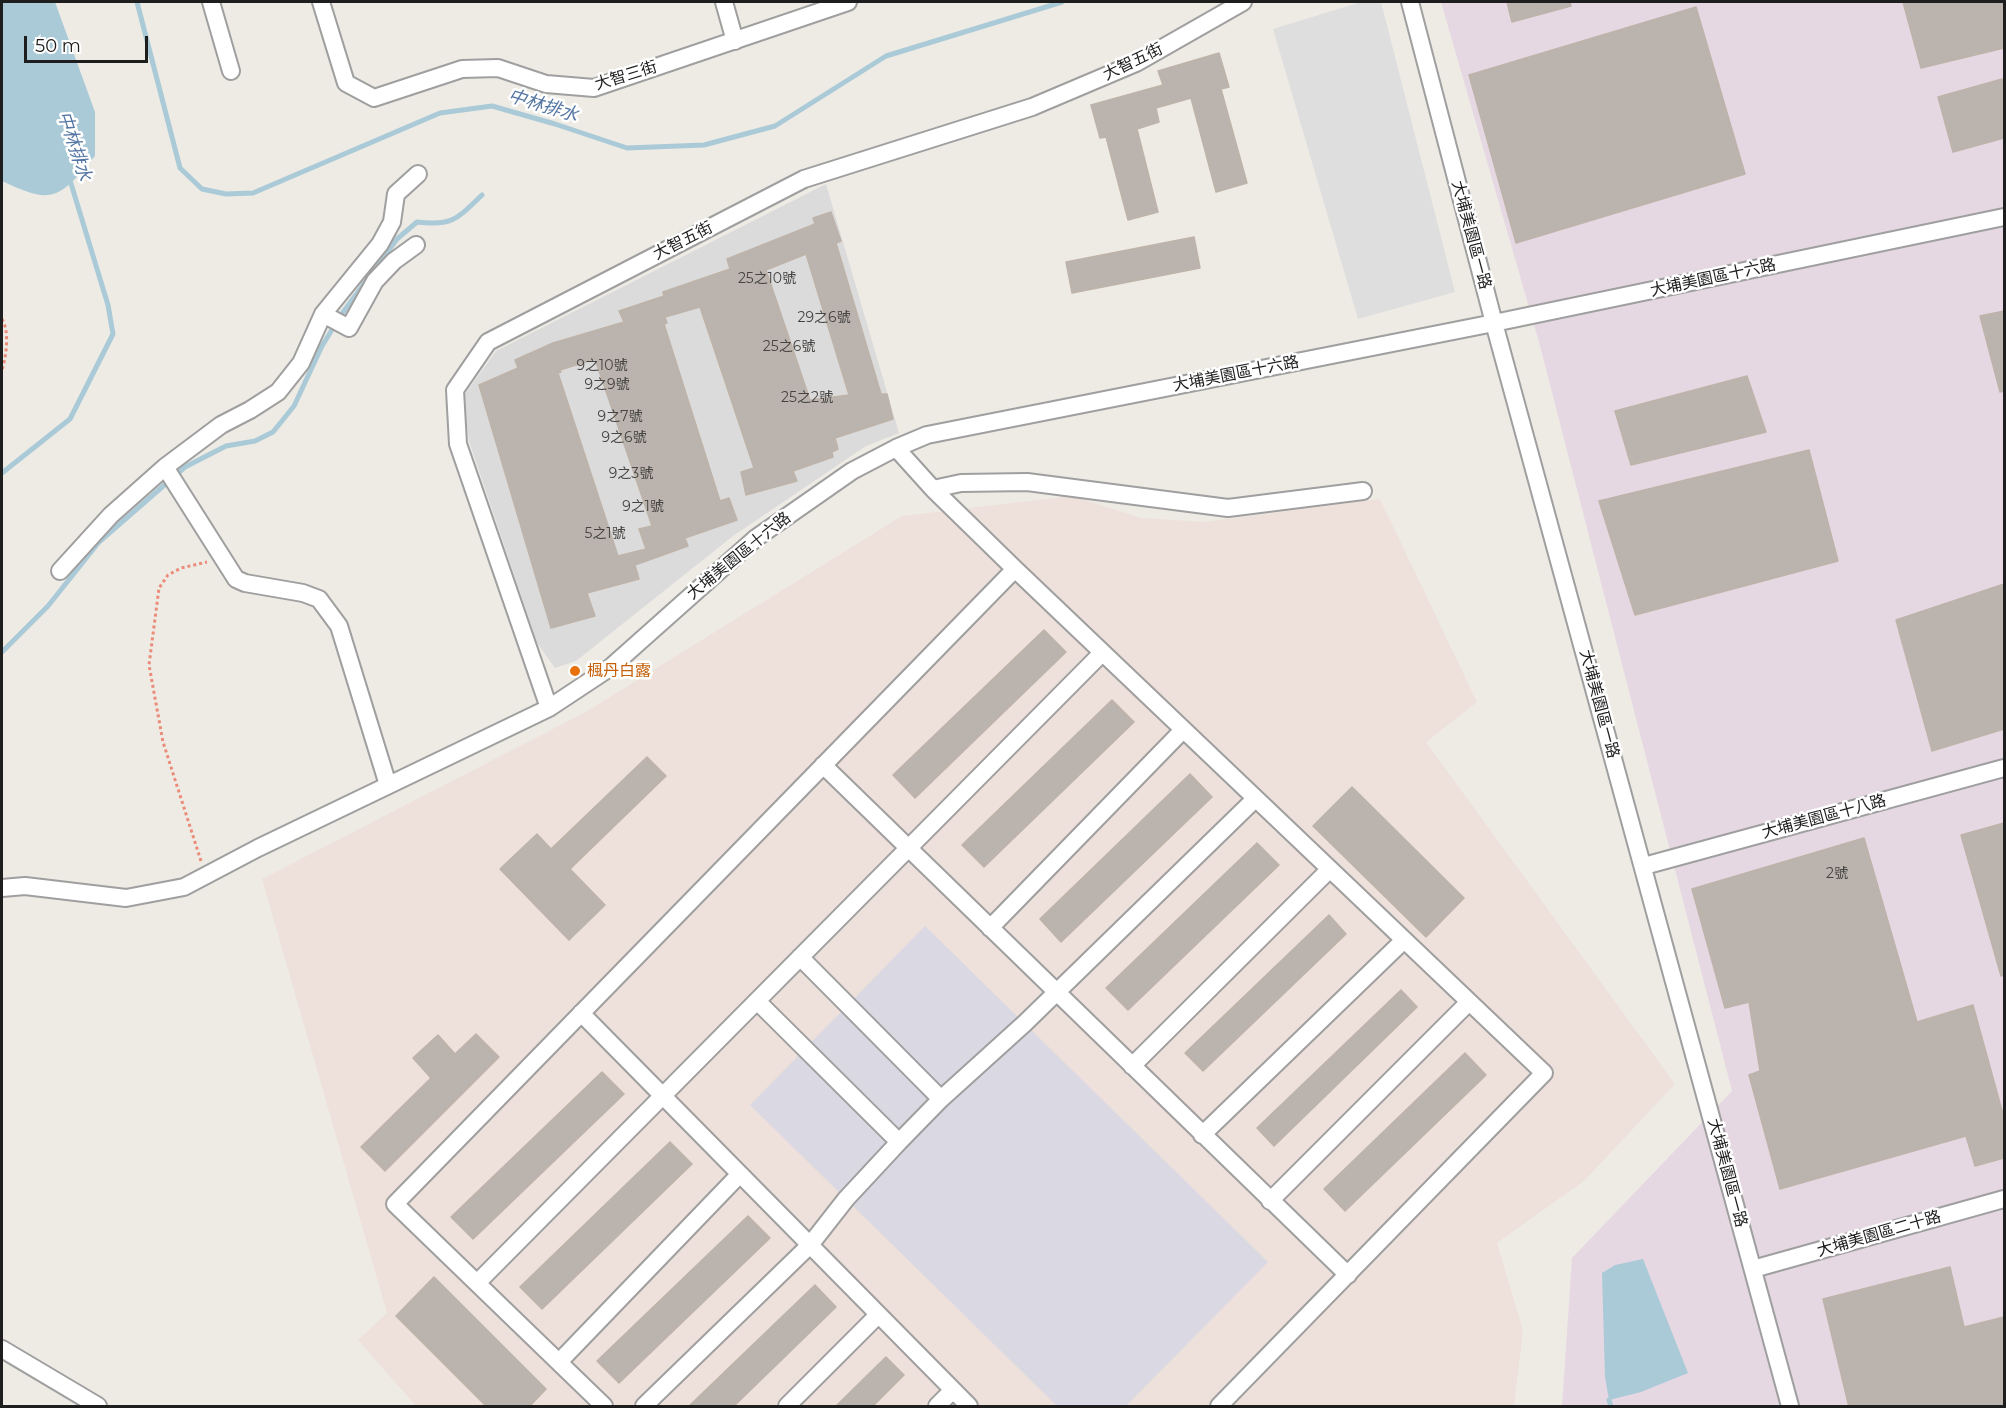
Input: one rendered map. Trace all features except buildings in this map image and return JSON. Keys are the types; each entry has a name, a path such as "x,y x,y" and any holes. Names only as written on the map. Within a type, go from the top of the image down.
{"street":[{"path":"211,2 231,71"},
{"name":"大智三街","path":"321,2 346,83 374,98 462,69 498,68 546,84 594,88 848,2"},
{"path":"724,2 735,41"},
{"name":"大智五街","path":"549,708 458,444 455,390 488,342 804,179 1032,107 1136,63 1243,2"},
{"name":"大埔美園區一路","path":"1410,2 1494,323 1790,1407"},
{"path":"60,571 111,515 165,467 221,425 278,392 301,363 323,314 380,244 392,222 396,194 418,174"},
{"name":"大埔美園區十六路","path":"2,888 25,886 126,898 184,887 205,874 549,708 611,667 756,538 852,471 927,435 1494,323 2004,217"},
{"path":"323,314 349,328 375,280 394,261 416,245"},
{"path":"896,448 933,489 1015,570 1544,1073 1219,1406"},
{"path":"165,467 236,579 245,583 303,593 319,599 339,626 388,785"},
{"path":"933,489 961,483 1027,482 1227,508 1363,490"},
{"path":"604,1407 395,1204 1015,570"},
{"path":"477,1283 1102,653"},
{"path":"990,928 1183,730"},
{"path":"823,765 1348,1275"},
{"name":"大埔美園區十八路","path":"1644,866 2004,768"},
{"path":"644,1407 810,1245 846,1199 941,1099 1025,1023 1255,799"},
{"path":"1132,1066 1329,870"},
{"path":"1202,1135 1403,940"},
{"path":"800,957 941,1099"},
{"path":"757,1001 898,1142"},
{"path":"1270,1201 1468,1003"},
{"path":"581,1013 969,1407"},
{"path":"559,1362 740,1174"},
{"name":"大埔美園區二十路","path":"1753,1269 2004,1199"},
{"path":"787,1407 878,1315"},
{"path":"2,1349 98,1407"},
{"path":"937,1407 953,1390"}],"path":[{"path":"2,319 5,324 6,358 2,370"},
{"path":"205,874 163,742 148,665 159,588 168,575 181,568 202,564 222,554"}],"shaded area":[{"path":"1361,2 1381,2 1455,292 1358,319 1273,29"},
{"path":"1441,2 2004,2 2004,1406 1562,1406 1572,1258 1732,1091 1539,342"},
{"name":"楓丹白露","path":"826,184 899,433 866,446 733,536 576,661 555,668 537,643 469,441 463,397 496,351"},
{"path":"1072,496 1141,518 1204,522 1380,499 1477,702 1426,742 1675,1084 1584,1181 1497,1243 1523,1330 1514,1406 416,1406 358,1340 387,1313 262,879 584,713 902,516"},
{"path":"925,926 1268,1262 1126,1406 1057,1406 750,1105"}],"water":[{"path":"2,2 55,2 95,112 95,156 73,181 54,194 33,194 2,181"},
{"path":"1643,1259 1688,1373 1641,1392 1609,1400 1605,1377 1602,1273 1615,1265"}],"waterway":[{"name":"中林排水","path":"137,2 180,168 202,189 226,194 253,193 440,113 492,106 627,148 704,145 775,126 886,56 1062,2"},
{"name":"中林排水","path":"2,473 70,419 113,334 108,305 69,177"},
{"path":"2,652 48,606 99,542 185,467 226,446 255,441 273,432 294,406 322,346 341,315 397,239 417,222 439,223 454,219 482,195"},
{"path":"1609,1400 1611,1406"}],"place":[{"name":"楓丹白露","path":"575,671"}]}
